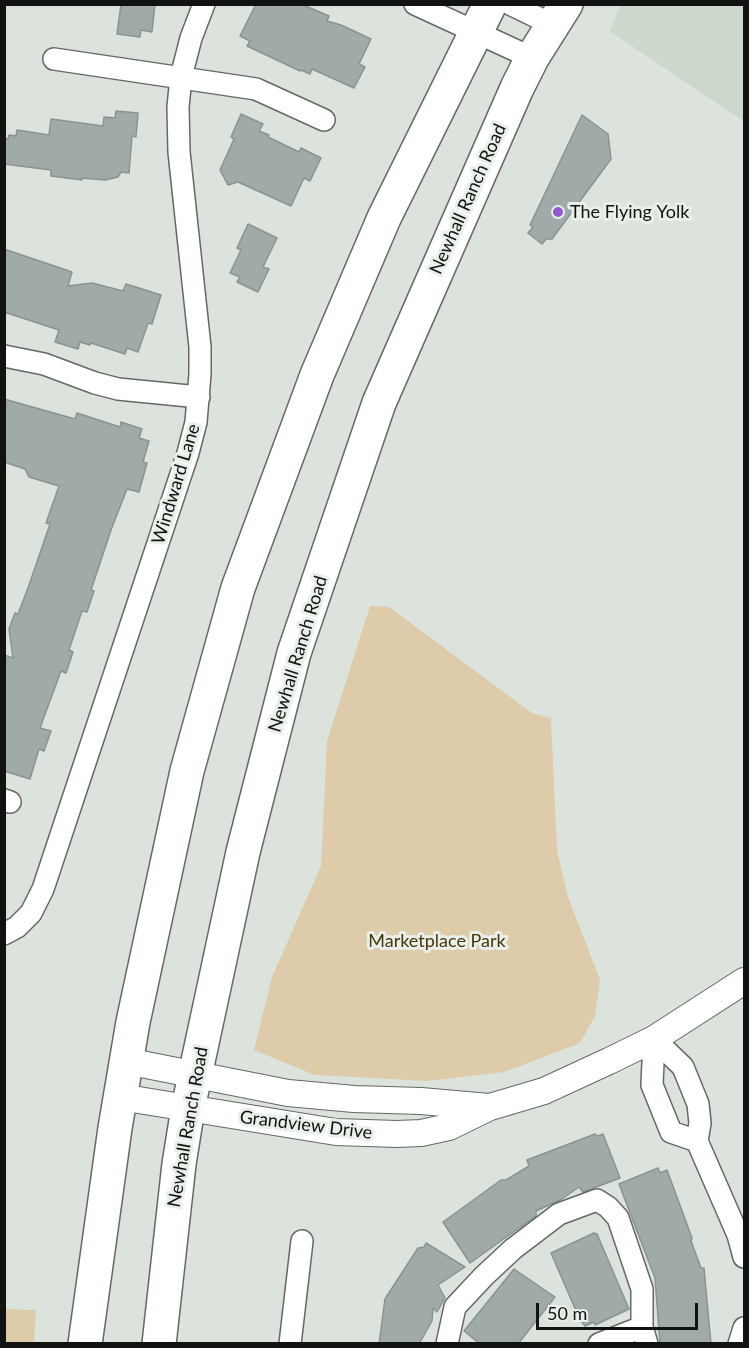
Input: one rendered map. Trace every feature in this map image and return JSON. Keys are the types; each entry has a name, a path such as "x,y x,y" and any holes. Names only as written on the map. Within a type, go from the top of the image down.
{"main road":[{"name":"Newhall Ranch Road","path":"159,1344 179,1164 188,1108 243,852 294,653 379,403 512,99 532,58 559,15"},
{"path":"85,1344 126,1061 187,771 238,588 317,375 384,218 482,19"}],"street":[{"name":"Windward Lane","path":"4,934 17,927 31,913 43,889 188,453 196,422 200,346 177,127 181,77 190,38 204,4"},
{"path":"415,4 482,19 532,58"},
{"path":"510,4 559,15"},
{"path":"54,59 256,89 324,120"},
{"path":"4,356 44,364 118,389 199,397"},
{"name":"Grandview Drive","path":"120,1097 336,1132 421,1133 449,1127 489,1107 544,1091 654,1039 744,981"},
{"path":"654,1039 652,1085 671,1131 697,1141"},
{"path":"654,1039 683,1067 698,1104 697,1141 741,1234 744,1257"},
{"name":"Grandview Drive","path":"126,1061 288,1093 489,1107"},
{"path":"447,1344 455,1307 484,1276 513,1249 559,1214 597,1200 608,1207 618,1218 642,1289 644,1335 598,1344"},
{"path":"290,1344 302,1241"},
{"path":"739,1344 744,1328"}],"shaded area":[{"path":"620,5 744,5 744,121 610,31"}],"green space":[{"name":"Marketplace Park","path":"370,606 389,607 532,713 551,718 557,850 568,897 600,980 595,1016 580,1043 504,1072 428,1081 315,1075 254,1050 272,977 321,866 327,741"},
{"path":"5,1309 36,1310 34,1343 5,1343"}],"building":[{"path":"121,4 155,4 152,32 141,30 140,37 117,34"},
{"path":"256,4 301,4 329,16 327,21 371,39 359,64 365,67 354,88 312,69 310,74 300,71 247,46 250,41 240,36"},
{"path":"116,111 138,113 136,137 132,136 129,173 121,172 118,177 105,180 82,178 82,180 51,176 51,170 4,164 4,138 8,139 9,135 16,136 17,130 49,135 51,119 103,126 104,117 115,118"},
{"path":"241,114 263,124 259,131 269,135 268,137 299,152 301,148 321,158 310,181 304,178 291,206 238,182 228,185 220,170 234,139 231,137"},
{"path":"582,115 608,134 611,159 552,239 546,239 542,244 528,233 533,227 530,225"},
{"path":"248,224 277,238 263,267 269,269 258,292 237,282 240,277 230,273 241,250 237,248"},
{"path":"4,249 72,272 68,286 92,283 123,291 126,284 161,295 152,324 148,323 138,352 127,348 125,354 91,343 90,345 80,342 78,349 55,342 59,330 4,312"},
{"path":"4,399 75,419 77,413 120,427 121,422 142,429 139,438 149,441 143,462 147,463 139,492 127,489 91,590 94,591 87,612 82,611 69,650 73,652 66,673 61,671 40,728 51,731 44,751 39,749 30,779 4,771 4,655 13,658 9,629 15,613 18,614 28,588 50,524 46,523 59,486 29,477 25,469 4,462"},
{"path":"595,1134 598,1136 603,1134 620,1178 583,1192 579,1187 562,1199 536,1211 536,1216 470,1263 443,1222 501,1180 506,1180 529,1166 527,1160"},
{"path":"658,1168 660,1173 667,1170 701,1268 704,1268 711,1344 660,1344 655,1278 619,1184"},
{"path":"594,1233 597,1234 629,1309 595,1325 594,1322 585,1326 580,1320 551,1253"},
{"path":"426,1243 465,1267 438,1285 445,1298 437,1312 433,1308 432,1321 419,1344 379,1344 385,1299 418,1248 424,1247"},
{"path":"514,1269 555,1297 518,1344 480,1344 464,1331"}],"place":[{"name":"The Flying Yolk","path":"558,212"}]}
